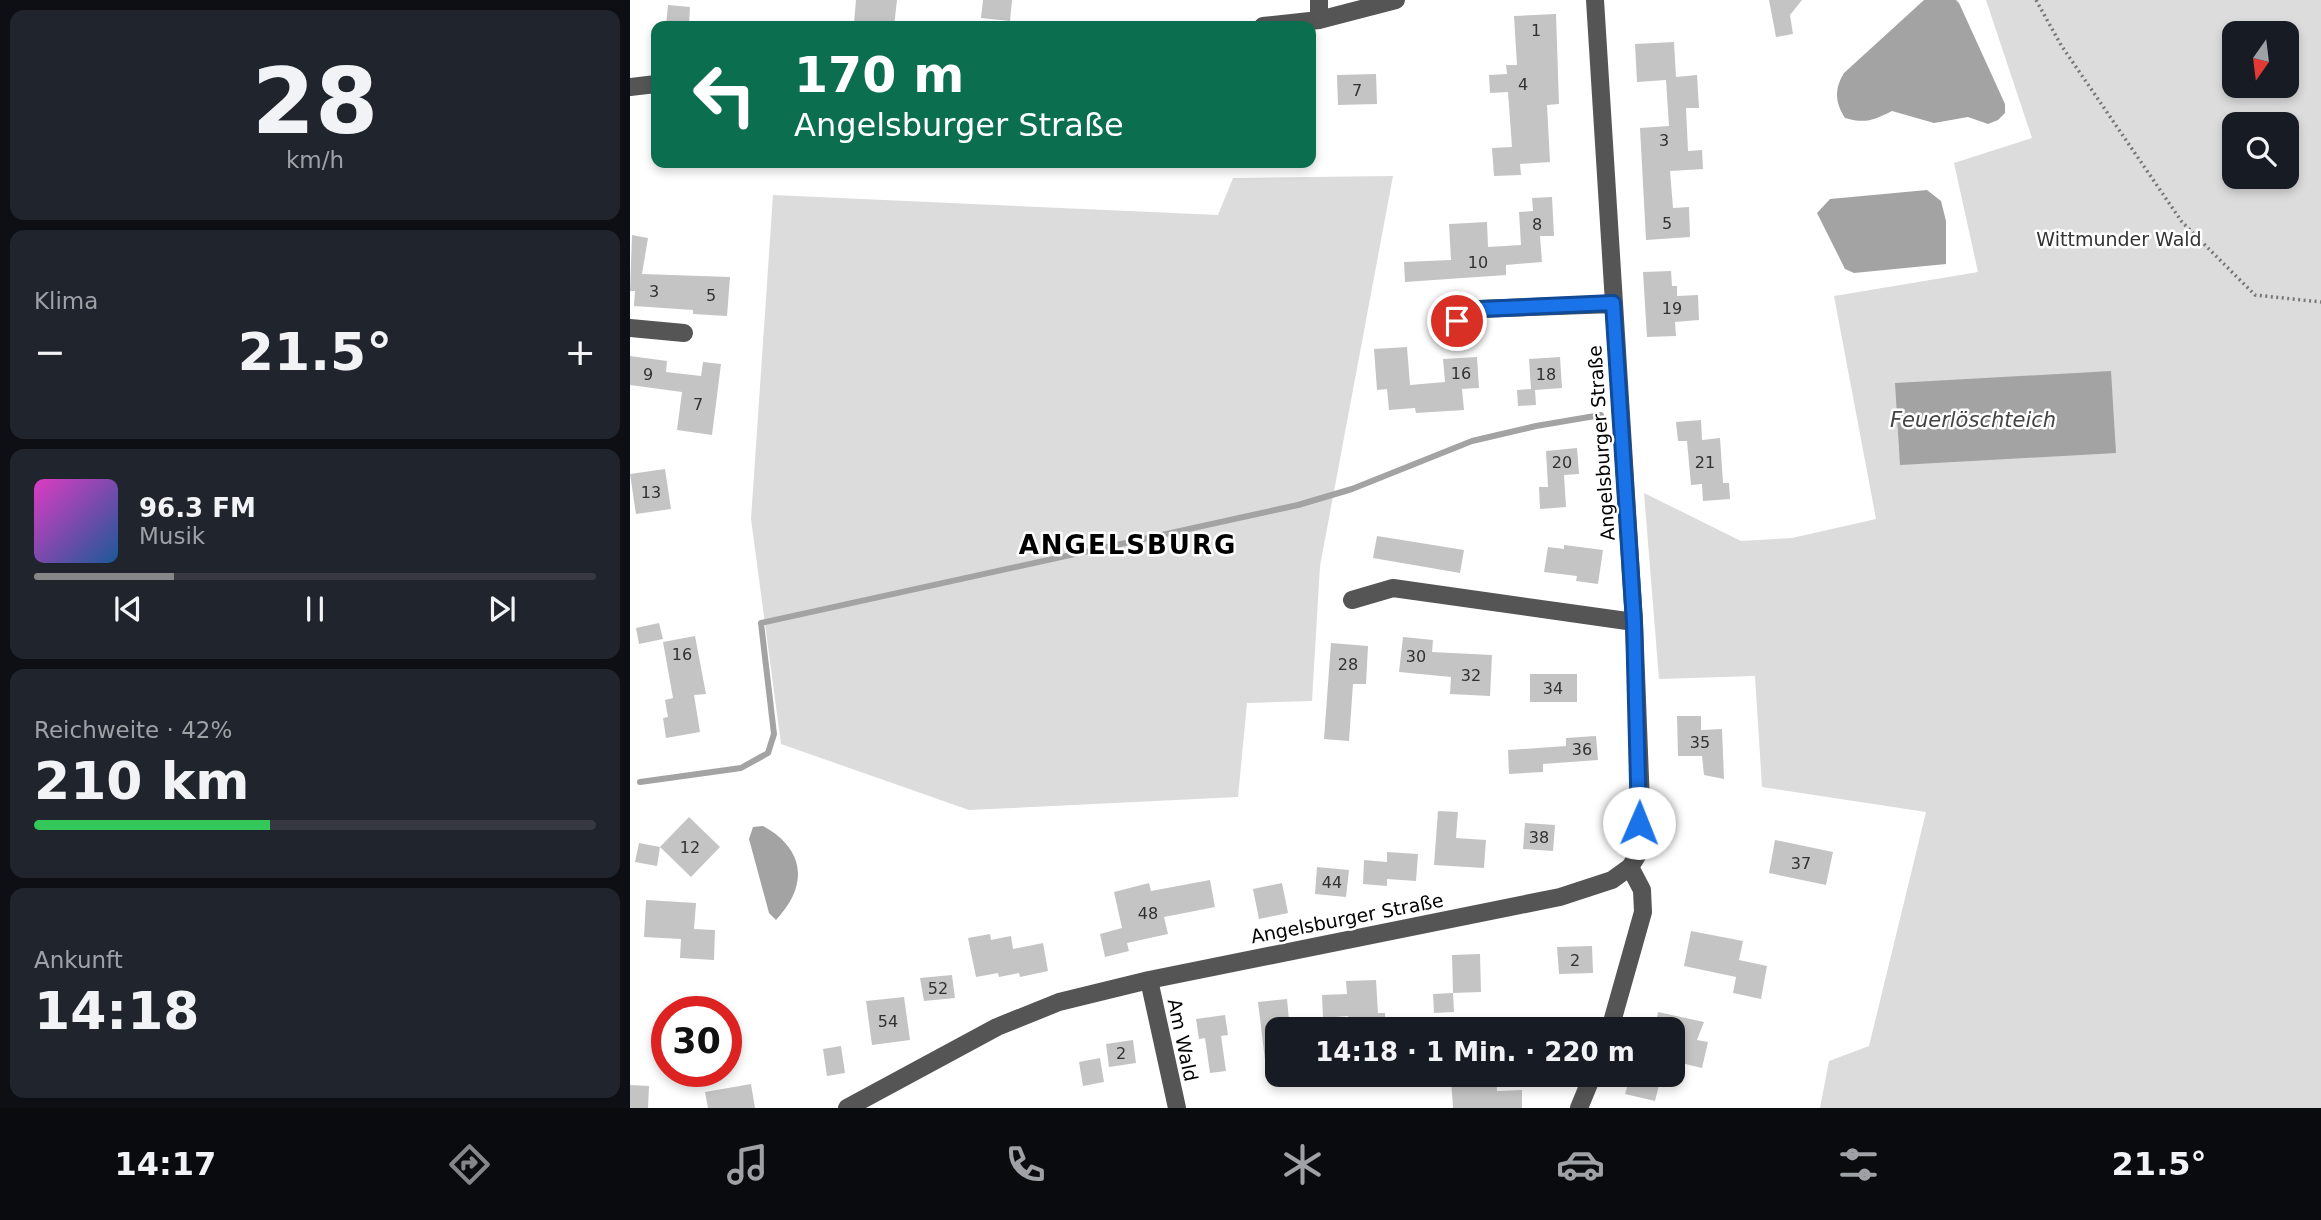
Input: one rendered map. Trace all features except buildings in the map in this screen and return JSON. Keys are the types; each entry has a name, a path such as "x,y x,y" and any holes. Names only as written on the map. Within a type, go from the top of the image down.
{"street":[{"path":"1319,0 1319,20"},
{"path":"1310,21 1396,0"},
{"name":"Angelsburger Straße","path":"847,1108 1028,1012 1149,980 1560,897 1612,880 1630,867 1637,856 1640,804 1634,622 1595,0"},
{"path":"630,87 651,85"},
{"path":"1457,321 1480,309 1613,303"},
{"path":"630,328 684,333"},
{"path":"1352,600 1393,587 1634,622"},
{"path":"1613,1017 1643,912 1642,890 1630,867"},
{"name":"Am Wald","path":"1149,980 1177,1108"},
{"path":"1579,1108 1588,1087"}],"path":[{"path":"2036,0 2061,45 2182,222 2255,295 2321,302"}],"green space":[{"name":"Wittmunder Wald","path":"1986,0 2321,0 2321,1108 1820,1108 1829,1061 1869,1046 1926,812 1762,787 1755,676 1659,679 1644,493 1741,541 1792,538 1876,519 1834,296 1978,272 1954,163 2032,138"},
{"path":"1393,176 1320,566 1312,701 1247,703 1238,797 969,810 781,744 751,519 773,195 1218,215 1233,178"}],"water":[{"path":"1924,0 1956,0 1959,3 2005,104 2005,113 1988,124 1968,117 1934,123 1892,111 1870,120 1845,118 1837,96 1844,73"},
{"path":"1927,190 1941,201 1946,221 1946,264 1854,273 1845,269 1817,213 1830,199"},
{"name":"Feuerlöschteich","path":"2111,371 2116,453 1900,465 1895,383"},
{"path":"763,826 787,845 798,868 794,894 776,920 769,913 749,839 753,827"}],"waterway":[{"path":"640,782 741,768 768,753 774,734 761,623 1298,505 1352,489 1472,441 1601,415"}],"district":[{"name":"ANGELSBURG","path":"1128,545"}],"route":[{"path":"1457,321 1480,309 1613,303 1634,622 1639,823"}]}
